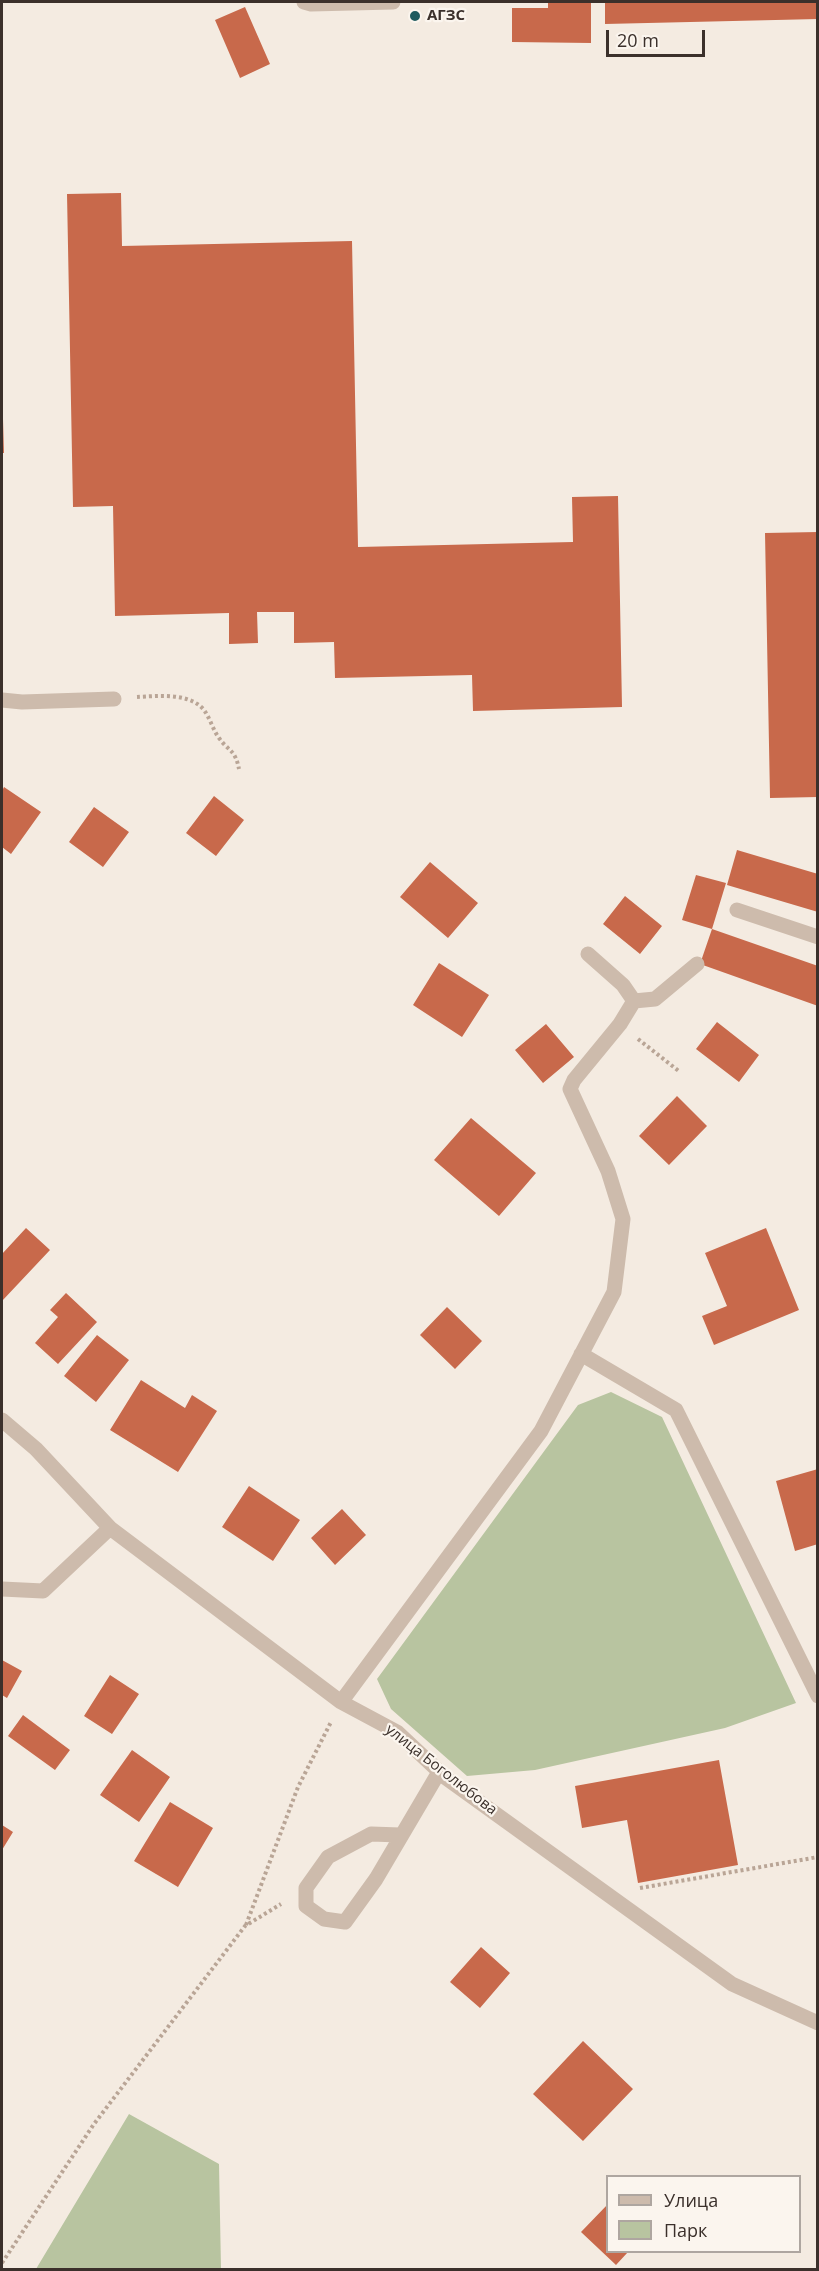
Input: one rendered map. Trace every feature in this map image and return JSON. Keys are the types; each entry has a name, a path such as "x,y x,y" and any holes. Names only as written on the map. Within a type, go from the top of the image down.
{"street":[{"path":"304,2 311,4 393,2"},
{"path":"2,700 22,702 114,699"},
{"path":"736,910 818,938"},
{"path":"588,954 623,985 634,1001"},
{"path":"634,1001 655,999 697,964"},
{"path":"341,1702 541,1431 614,1292 623,1219 608,1171 570,1089 574,1080 620,1024 634,1001"},
{"path":"581,1354 676,1410 818,1696"},
{"name":"улица Боголюбова","path":"2,1420 36,1449 110,1528 341,1702 397,1732 440,1772 732,1984 818,2024"},
{"path":"2,1589 43,1591 110,1528"},
{"path":"400,1835 371,1834 328,1857 306,1888 306,1906 324,1919 345,1922 376,1879 400,1835 440,1772"}],"path":[{"path":"114,699 164,696 193,701 204,710 219,739 236,756 239,769"},
{"path":"620,1024 680,1072"},
{"path":"2,2263 94,2124 245,1926 298,1787 341,1702"},
{"path":"606,1893 818,1857"},
{"path":"245,1926 306,1888"}],"green space":[{"path":"611,1392 662,1417 796,1703 725,1728 535,1770 467,1776 391,1709 377,1679 578,1405"},
{"path":"129,2114 219,2164 221,2269 36,2269"}],"building":[{"path":"548,2 591,2 591,43 512,42 512,8 548,8"},
{"path":"605,2 818,2 818,19 605,24"},
{"path":"245,7 270,64 240,78 215,20"},
{"path":"121,193 122,246 352,241 358,547 573,542 572,497 618,496 622,707 473,711 472,675 335,678 334,642 294,643 294,612 257,612 258,643 229,644 229,613 115,616 113,506 73,507 67,194"},
{"path":"3,419 4,453 2,453"},
{"path":"818,532 818,797 770,798 765,533"},
{"path":"4,787 41,812 11,854 2,847 2,791"},
{"path":"214,796 244,820 216,856 186,833"},
{"path":"94,807 129,832 103,867 69,842"},
{"path":"737,850 818,874 818,912 727,885"},
{"path":"430,862 478,903 448,938 400,897"},
{"path":"696,875 726,883 712,929 682,920"},
{"path":"625,896 662,926 640,954 603,924"},
{"path":"712,929 818,966 818,1006 700,964"},
{"path":"439,963 489,995 462,1037 413,1005"},
{"path":"717,1022 759,1055 739,1082 696,1049"},
{"path":"546,1024 574,1057 543,1083 515,1050"},
{"path":"677,1096 707,1126 669,1165 639,1136"},
{"path":"471,1118 536,1173 499,1216 434,1160"},
{"path":"26,1228 50,1250 2,1301 2,1254"},
{"path":"766,1228 799,1310 714,1345 702,1316 727,1306 705,1253"},
{"path":"66,1293 97,1322 58,1364 35,1343 58,1317 50,1310"},
{"path":"447,1307 482,1341 455,1369 420,1335"},
{"path":"97,1335 129,1360 96,1402 64,1376"},
{"path":"141,1380 185,1408 192,1395 217,1411 178,1472 110,1430"},
{"path":"818,1469 818,1544 795,1551 776,1481"},
{"path":"249,1486 300,1520 273,1561 222,1527"},
{"path":"342,1509 366,1535 335,1565 311,1538"},
{"path":"2,1660 22,1671 7,1698 2,1695"},
{"path":"110,1675 139,1694 112,1734 84,1716"},
{"path":"23,1715 70,1750 55,1770 8,1736"},
{"path":"132,1750 170,1777 139,1822 100,1795"},
{"path":"719,1760 738,1865 638,1883 627,1820 582,1828 575,1786"},
{"path":"170,1802 213,1828 178,1887 134,1861"},
{"path":"2,1825 13,1832 2,1850"},
{"path":"481,1947 510,1973 480,2008 450,1982"},
{"path":"583,2041 633,2089 583,2141 533,2094"},
{"path":"606,2206 606,2253 627,2253 616,2265 581,2232"}],"place":[{"name":"АГЗС","path":"415,16"}]}
